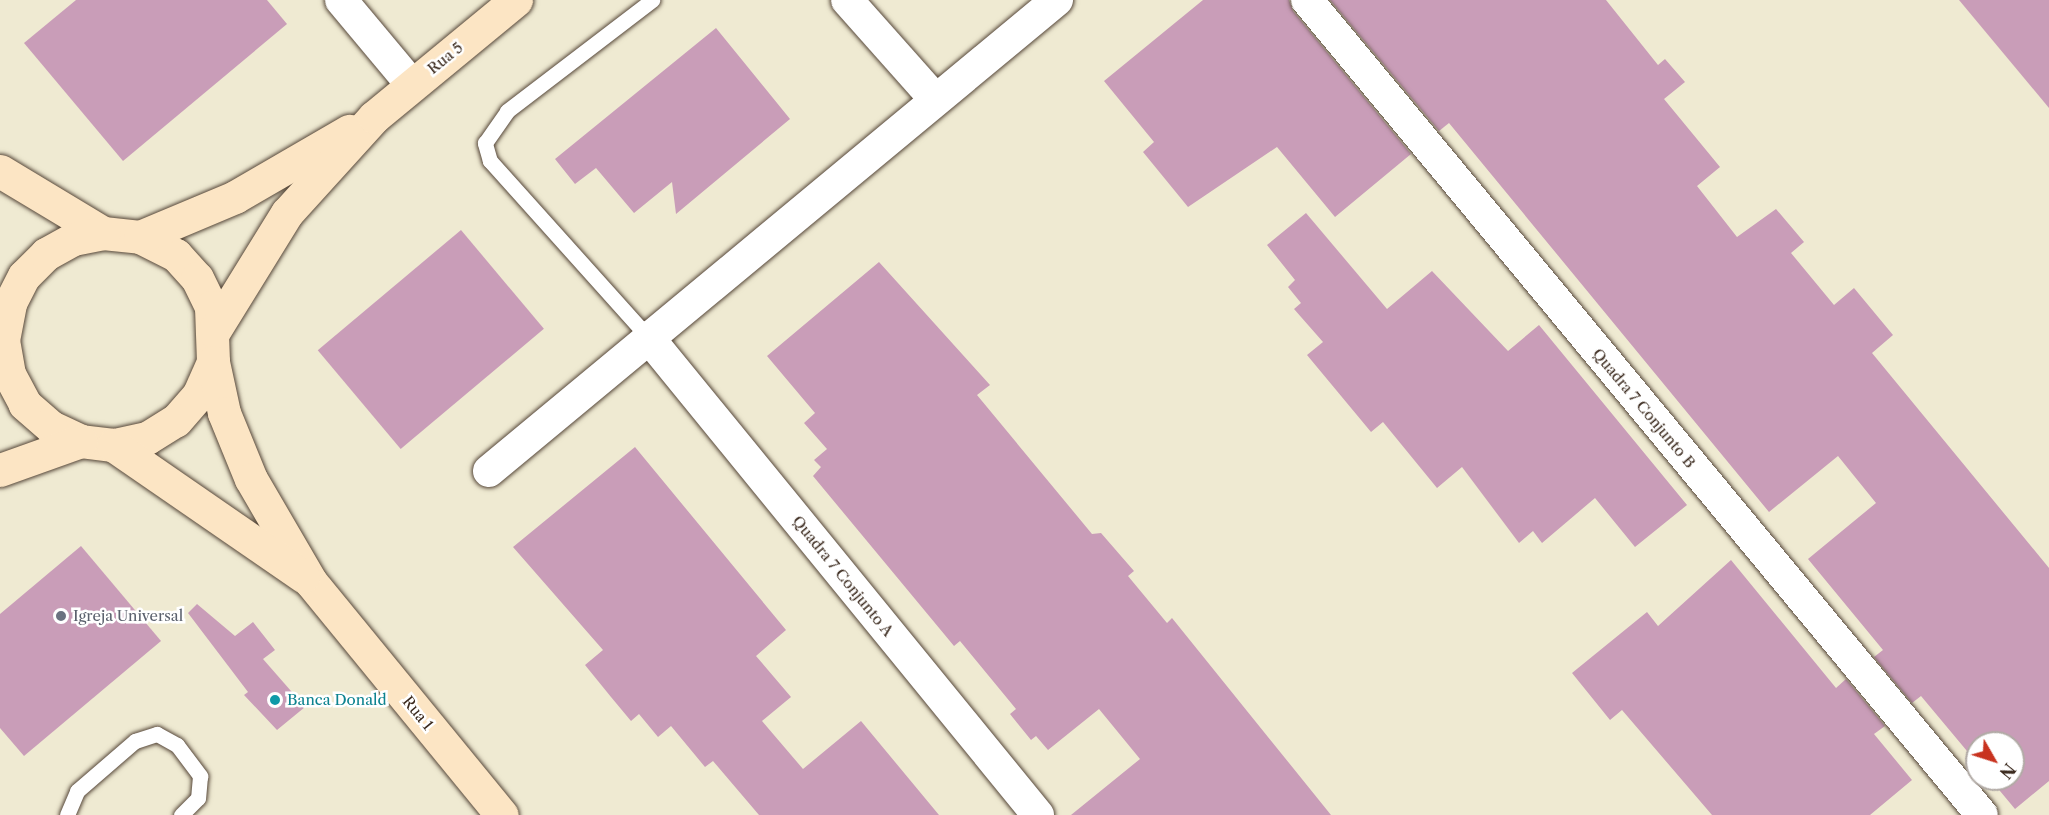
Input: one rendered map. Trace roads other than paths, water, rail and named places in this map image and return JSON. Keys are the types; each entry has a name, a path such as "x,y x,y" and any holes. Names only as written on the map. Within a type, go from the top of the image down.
{"street":[{"path":"341,0 412,85"},
{"name":"Rua 5","path":"374,117 516,0"},
{"path":"847,0 936,99"},
{"path":"489,471 1057,0"},
{"name":"Quadra 7 Conjunto B","path":"1307,0 1982,815"},
{"path":"140,237 235,197 374,117"},
{"path":"311,582 251,479 224,412 214,347 197,278 176,255 140,237 103,233 73,239 46,254 24,276 5,290 2,343 9,374 25,404 51,427 81,441 113,445 147,438 176,420 200,394 214,347 288,213 374,117"},
{"path":"0,171 103,233"},
{"name":"Quadra 7 Conjunto A","path":"648,338 1038,815"},
{"path":"0,470 81,441"},
{"path":"113,445 311,582"},
{"name":"Rua 1","path":"311,582 502,815"}],"lane":[{"path":"648,338 490,161 485,143 507,111 652,0"},
{"path":"67,815 77,791 135,741 157,734 177,744 200,776 198,798 181,815"}],"place":[{"name":"Igreja Universal","path":"61,616"},
{"name":"Banca Donald","path":"275,700"}]}
